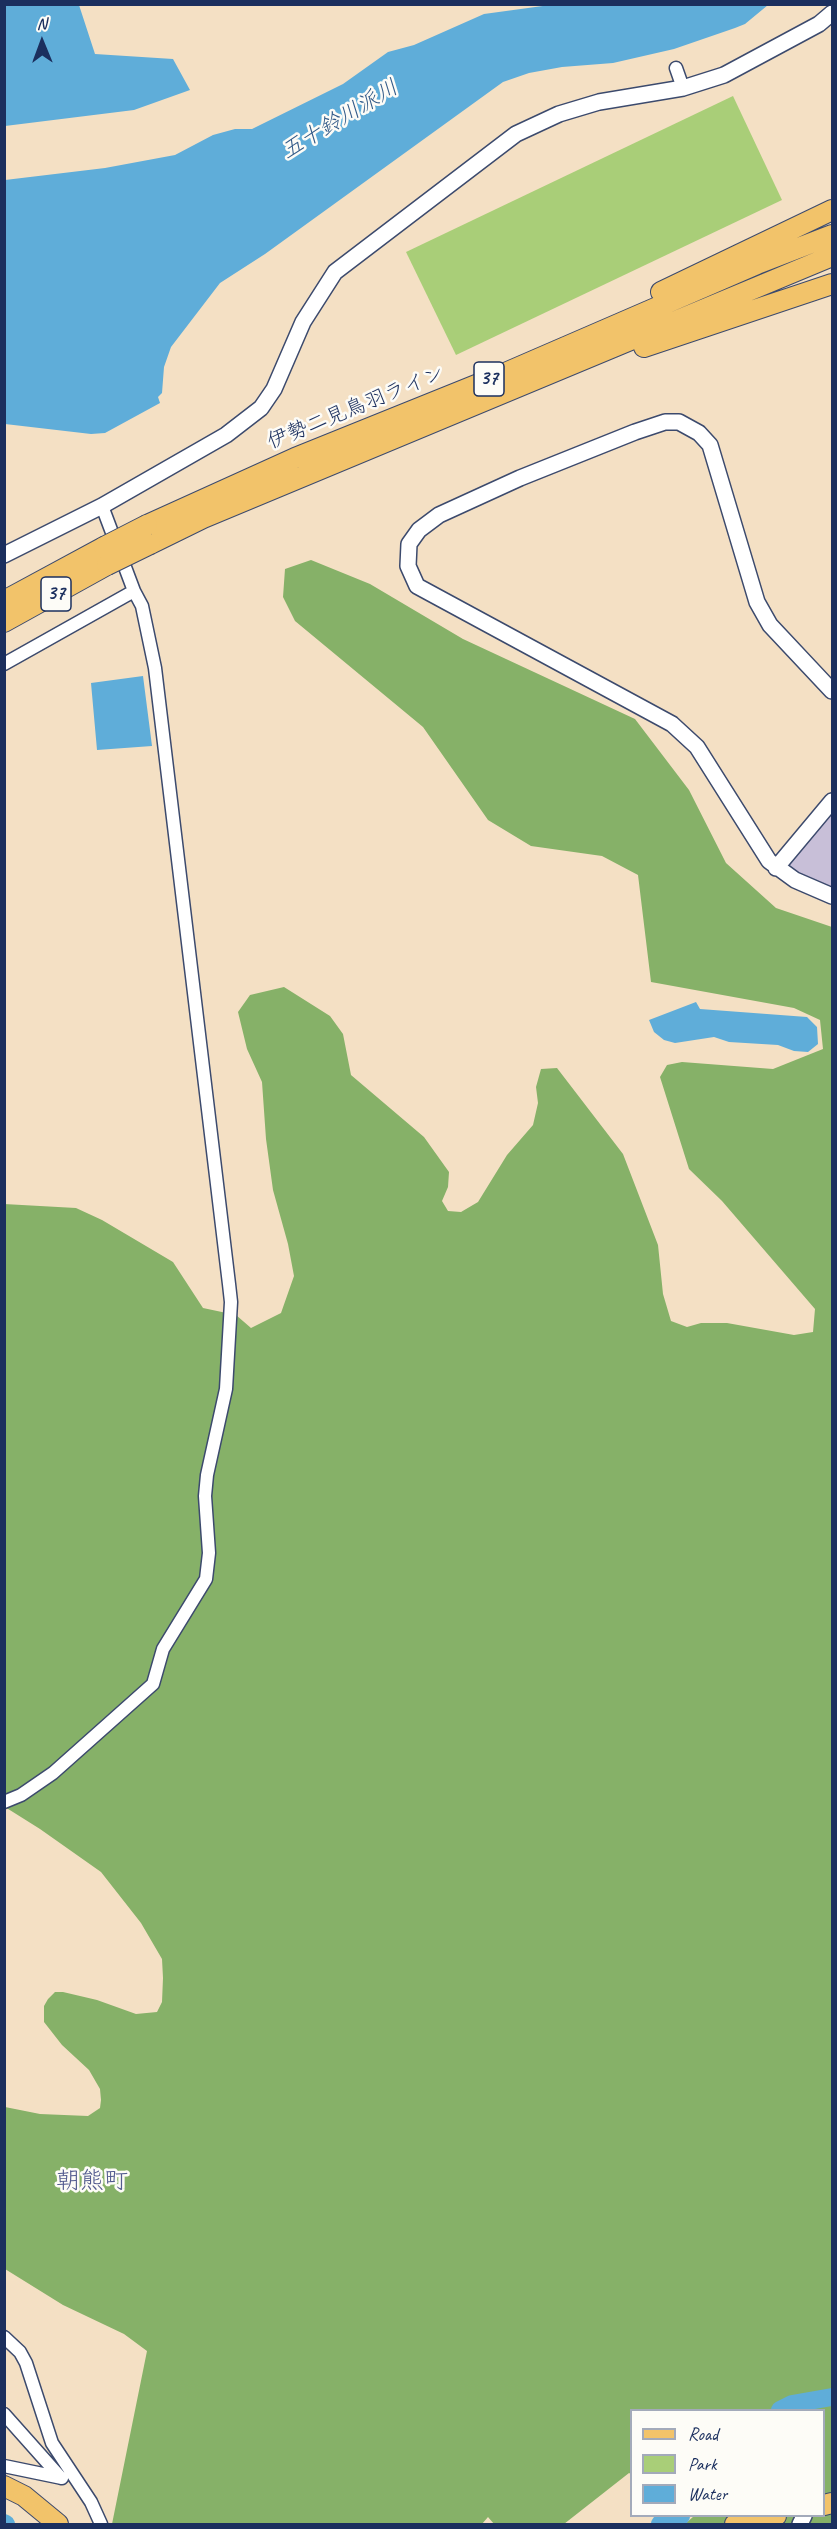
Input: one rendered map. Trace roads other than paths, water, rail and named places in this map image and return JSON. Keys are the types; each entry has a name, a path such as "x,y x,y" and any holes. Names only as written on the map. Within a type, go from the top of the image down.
{"main road":[{"path":"496,377 546,347 832,210"},
{"name":"伊勢二見鳥羽ライン","path":"4,602 106,556 295,458 496,377 758,264 832,235"},
{"name":"伊勢二見鳥羽ライン","path":"148,534 203,518 832,256"},
{"path":"571,364 620,355 832,284"},
{"name":"伊勢二見鳥羽ライン","path":"4,622 106,556"},
{"path":"4,2486 24,2496 58,2524"},
{"path":"735,2524 771,2517"}],"street":[{"path":"4,555 102,506 226,435 261,408 274,388 303,322 335,272 516,134 559,114 599,102 682,88 724,75 755,60 832,14"},
{"path":"676,68 682,88"},
{"path":"832,691 770,625 757,602 710,445 699,433 679,422 664,422 635,432 520,478 439,515 419,530 409,544 408,566 417,586 672,724 697,747 769,861 795,880 832,896"},
{"path":"4,1802 21,1795 53,1773 153,1684 163,1649 206,1579 208,1569 205,1496 207,1475 226,1389 231,1302 155,668 142,606 134,591 102,506"},
{"path":"4,664 134,591"},
{"path":"776,868 832,801"},
{"path":"4,2337 20,2352 27,2363 52,2443 91,2502 101,2524"},
{"path":"4,2414 61,2478"},
{"path":"4,2466 78,2481"}],"water":[{"path":"4,5 79,5 95,54 173,59 190,90 134,110 5,126"},
{"name":"五十鈴川派川","path":"550,5 768,5 745,24 674,49 613,63 562,67 529,73 503,82 265,254 220,283 171,347 164,367 162,393 158,397 160,403 105,433 91,434 5,424 5,180 105,168 175,155 213,135 235,129 252,129 343,84 388,52 414,45 484,14"},
{"path":"143,676 152,746 97,750 91,683"},
{"path":"696,1002 700,1009 807,1017 817,1027 818,1044 808,1052 794,1051 778,1045 729,1042 714,1037 675,1043 664,1040 654,1032 649,1020"}],"waterway":[{"path":"782,2409 792,2404 832,2397"},
{"path":"660,2524 678,2517"}],"district":[{"name":"朝熊町","path":"92,2182"}]}
